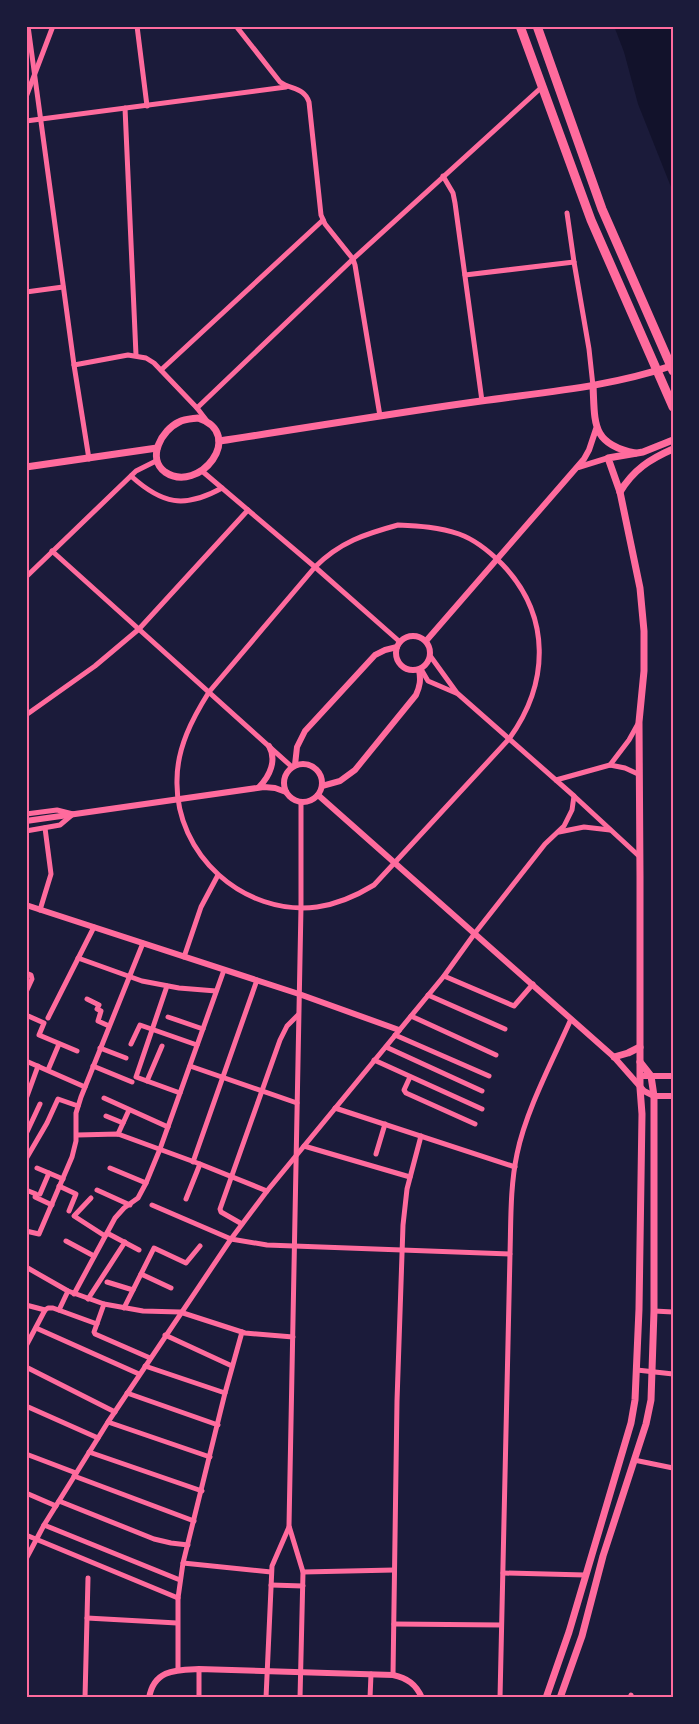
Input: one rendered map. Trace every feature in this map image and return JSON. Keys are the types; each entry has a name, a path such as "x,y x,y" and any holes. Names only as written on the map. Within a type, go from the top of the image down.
{"highway":[{"path":"520,26 591,220 673,407"},
{"path":"537,26 602,209 672,368"}],"main road":[{"path":"219,441 593,386 672,368"},
{"path":"593,386 596,429 616,447 639,453"},
{"path":"198,418 207,421 214,426 219,441 215,458 202,470 194,474 176,477 168,474 156,461 157,448 165,434 179,422 188,419 198,418"},
{"path":"546,1698 567,1640 631,1423 637,1370 642,1114 640,1088 638,774 639,722 644,671 640,588 620,492 608,458 639,453 673,440"},
{"path":"26,467 157,448"},
{"path":"655,448 658,455"},
{"path":"620,492 632,474 658,455 673,449"},
{"path":"614,1057 640,1047"},
{"path":"560,1698 582,1636 604,1556 650,1408 653,1372 654,1311 654,1096 651,1076 640,1062"}],"street":[{"path":"28,26 63,287 89,459"},
{"path":"26,97 53,26"},
{"path":"137,26 147,106"},
{"path":"236,26 280,82 304,92 309,102 320,215 353,259 359,279 380,416"},
{"path":"26,121 286,86"},
{"path":"197,408 353,259 543,86"},
{"path":"125,108 136,355"},
{"path":"443,176 453,193 455,202 482,401"},
{"path":"567,213 589,349 593,386"},
{"path":"161,370 323,220"},
{"path":"465,275 574,262"},
{"path":"26,292 63,287"},
{"path":"74,365 128,355 136,355 150,360 197,408 207,421"},
{"path":"426,641 576,468 589,450 596,429"},
{"path":"576,468 608,458"},
{"path":"26,577 142,466 156,461"},
{"path":"202,470 315,567 398,645"},
{"path":"131,476 149,492 163,498 178,501 208,496 222,488"},
{"path":"26,715 95,666 139,629 248,510"},
{"path":"398,525 434,527 459,534 478,544 496,558 522,589 531,607 537,626 540,666 530,705 510,739 374,885 361,893 332,904 301,908 257,899 230,885 218,875 196,849 188,833 178,800 177,781 178,762 183,743 199,708 209,692 315,567 343,545 367,534 398,525"},
{"path":"52,551 293,766"},
{"path":"293,766 297,747 305,731 374,655 398,645 410,636 419,637 426,641 430,648 430,657 427,664 420,669 409,670 401,665 396,657 398,645"},
{"path":"430,657 457,693 640,856"},
{"path":"420,669 428,681 457,693"},
{"path":"322,786 340,781 355,770 416,695 420,687 420,669"},
{"path":"610,765 626,744 639,722"},
{"path":"258,788 267,778 272,765 272,751 269,746"},
{"path":"26,821 270,787 286,792 301,802 310,800 318,795 322,786 322,780 317,769 306,764 293,766 288,770 284,778 286,792"},
{"path":"556,780 610,765 625,768 638,774"},
{"path":"318,795 614,1057 640,1088 654,1096 673,1096"},
{"path":"26,1558 44,1525 108,1422 180,1312 231,1239 267,1191 444,976 475,933 545,844 569,818 574,796"},
{"path":"266,1698 271,1572 273,1561 285,1539 289,1526 297,1154 301,802"},
{"path":"26,814 52,810 72,814"},
{"path":"26,831 60,825 72,814"},
{"path":"558,832 584,827 610,830"},
{"path":"40,910 51,874 45,828"},
{"path":"184,957 201,907 218,875"},
{"path":"26,905 299,994 397,1032 489,1076"},
{"path":"48,1018 94,927"},
{"path":"26,1231 39,1234 72,1157 77,1135 78,1106 84,1087 143,943"},
{"path":"78,958 129,978 167,986 216,991"},
{"path":"74,1294 119,1213 138,1198 146,1183 224,970"},
{"path":"26,973 31,975 32,979 26,992"},
{"path":"444,976 514,1006 533,984"},
{"path":"194,1162 257,980"},
{"path":"167,986 136,1076 147,1082 180,1093"},
{"path":"428,995 505,1029"},
{"path":"88,1000 99,1005 97,1009 102,1011 98,1021 109,1026"},
{"path":"26,1015 44,1023 39,1034 77,1052"},
{"path":"242,1224 220,1210 283,1033 298,1015"},
{"path":"411,1016 496,1055"},
{"path":"168,1017 203,1029"},
{"path":"500,1698 510,1254 515,1167 521,1140 530,1115 571,1019"},
{"path":"131,1044 139,1025 198,1045"},
{"path":"48,1070 59,1044"},
{"path":"147,1082 162,1046"},
{"path":"386,1047 482,1091"},
{"path":"100,1048 126,1058"},
{"path":"374,1060 482,1109"},
{"path":"26,1061 84,1087"},
{"path":"26,1098 38,1066"},
{"path":"93,1066 132,1082"},
{"path":"190,1066 297,1103"},
{"path":"640,1076 673,1076"},
{"path":"410,1077 404,1090 406,1093 475,1124"},
{"path":"104,1098 168,1127"},
{"path":"26,1159 47,1123 58,1099 78,1106"},
{"path":"26,1134 40,1104"},
{"path":"335,1108 515,1167"},
{"path":"118,1134 129,1110"},
{"path":"106,1116 123,1123"},
{"path":"376,1154 385,1124"},
{"path":"77,1135 118,1134 267,1191"},
{"path":"393,1675 402,1250 404,1213 410,1177 421,1136"},
{"path":"304,1146 410,1177"},
{"path":"186,1199 200,1164"},
{"path":"37,1168 63,1179"},
{"path":"110,1168 146,1183"},
{"path":"40,1194 49,1173"},
{"path":"60,1186 76,1194 69,1211"},
{"path":"26,1190 36,1194 35,1197 52,1205"},
{"path":"97,1190 130,1204"},
{"path":"90,1198 74,1216 139,1250"},
{"path":"152,1205 231,1239 268,1245 510,1254"},
{"path":"66,1242 94,1256"},
{"path":"88,1299 125,1242"},
{"path":"124,1308 154,1248 186,1263 200,1246"},
{"path":"26,1267 74,1294 104,1304 152,1312 180,1312 242,1332 293,1337"},
{"path":"141,1274 171,1288"},
{"path":"107,1282 133,1290"},
{"path":"59,1310 68,1291"},
{"path":"104,1304 94,1332 96,1335 150,1358"},
{"path":"26,1305 45,1310"},
{"path":"26,1346 45,1310 51,1307 97,1324"},
{"path":"654,1311 673,1312"},
{"path":"36,1328 140,1374"},
{"path":"178,1670 178,1598 180,1580 242,1332"},
{"path":"165,1336 232,1366"},
{"path":"145,1366 226,1393"},
{"path":"26,1367 115,1412"},
{"path":"637,1370 673,1374"},
{"path":"127,1393 218,1425"},
{"path":"26,1406 98,1438"},
{"path":"108,1422 210,1457"},
{"path":"89,1452 202,1491"},
{"path":"26,1454 194,1521"},
{"path":"634,1460 673,1468"},
{"path":"26,1493 154,1539 188,1544"},
{"path":"44,1525 180,1580"},
{"path":"289,1526 303,1572 300,1698"},
{"path":"26,1536 178,1598"},
{"path":"184,1563 271,1572"},
{"path":"303,1572 394,1570"},
{"path":"503,1573 585,1575"},
{"path":"84,1698 88,1578"},
{"path":"271,1585 303,1586"},
{"path":"87,1618 178,1623"},
{"path":"394,1624 501,1624"},
{"path":"199,1669 199,1698"},
{"path":"149,1698 154,1683 160,1676 178,1670 199,1669 393,1675 410,1681 417,1688 422,1698"},
{"path":"370,1698 371,1674"}],"shaded area":[{"path":"614,26 673,26 673,192 638,104 624,52"}]}
